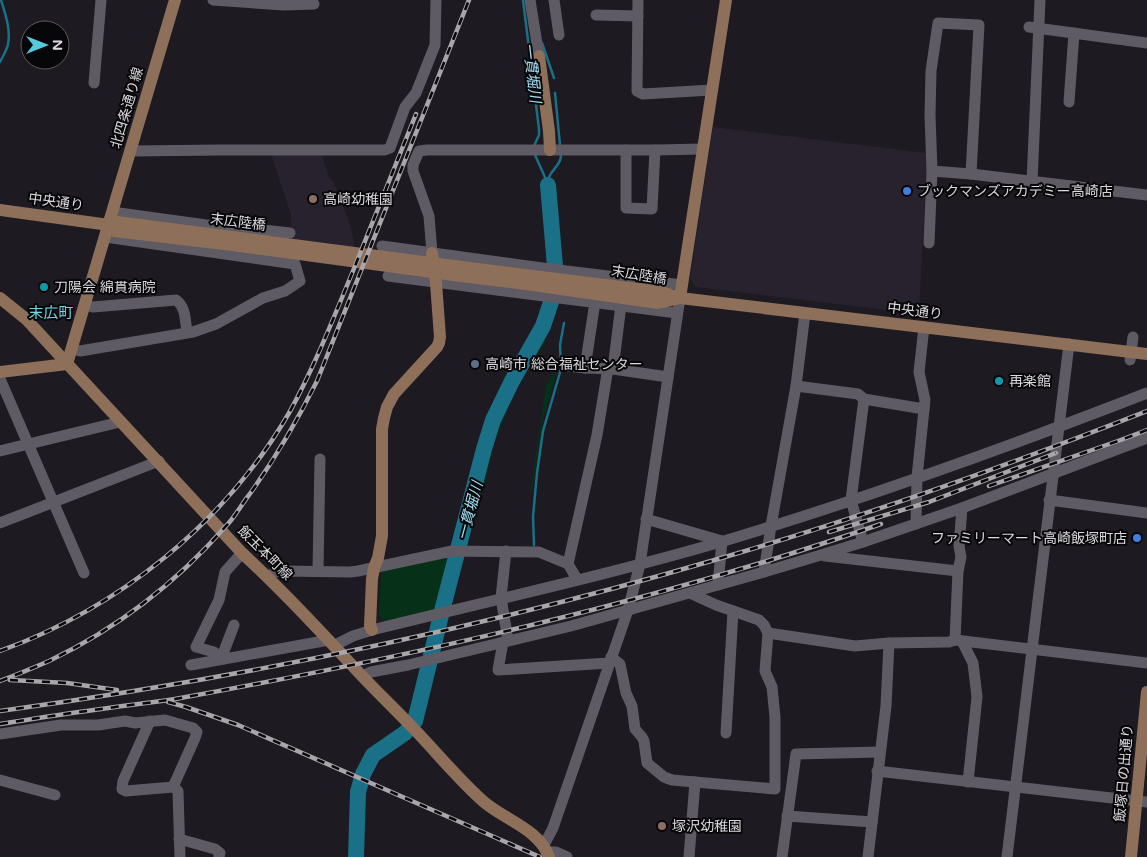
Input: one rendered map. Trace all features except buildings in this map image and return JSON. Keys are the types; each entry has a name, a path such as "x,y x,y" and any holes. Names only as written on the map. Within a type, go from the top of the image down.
{"street":[{"path":"94,83 101,0"},
{"name":"北四条通り線","path":"109,225 175,0"},
{"path":"213,0 284,5 314,4"},
{"path":"130,151 385,150 390,148 406,107 416,93 435,45 436,0"},
{"path":"530,0 548,123 550,150"},
{"path":"554,0 559,35"},
{"path":"638,0 638,91 643,94 712,90"},
{"path":"566,857 556,852 547,851 628,610 640,564 726,0"},
{"path":"1032,182 1034,28 1040,0"},
{"path":"596,15 638,16"},
{"path":"929,244 932,171 931,70 938,23 979,25 971,174"},
{"path":"1034,28 1147,43"},
{"path":"1069,102 1074,34"},
{"path":"372,630 370,626 374,568 382,536 382,429 384,418 394,394 437,347 440,337 429,216 413,171 413,165 419,151 703,149"},
{"path":"626,150 626,208 652,209 655,150"},
{"path":"932,171 1147,195"},
{"name":"中央通り","path":"0,210 109,225"},
{"path":"0,372 67,364 109,225 202,237 295,264 300,281 285,291 263,298 216,324 194,332 80,351 72,349"},
{"name":"末広陸橋","path":"109,225 114,231 202,237 558,284 661,292 680,298"},
{"path":"202,237 253,228 290,233"},
{"path":"382,246 432,253 558,284 595,302 677,313"},
{"path":"388,276 436,283 682,285"},
{"name":"飯玉本町線","path":"0,298 26,319 242,553 269,578 464,782 494,809 526,830 547,851"},
{"name":"中央通り","path":"680,298 1147,354"},
{"path":"85,305 176,300 183,308 187,332"},
{"path":"585,368 595,302"},
{"path":"568,564 611,368 621,305"},
{"path":"764,572 796,386 805,312"},
{"path":"916,524 917,477 925,400 919,372 924,327"},
{"path":"1130,360 1133,337"},
{"path":"1007,857 1068,344"},
{"path":"568,366 611,368 668,377"},
{"path":"0,379 84,573"},
{"path":"796,386 858,394 864,399 924,409"},
{"path":"191,665 332,643 372,630 640,564 722,541 851,500 1059,427 1147,393"},
{"path":"863,542 851,500 864,399"},
{"path":"0,451 120,422"},
{"path":"362,676 371,672 571,626 821,555 962,508 1147,438"},
{"path":"318,571 320,459"},
{"path":"0,523 159,462"},
{"path":"1049,500 1147,513"},
{"path":"962,508 959,546 961,557 958,570 959,641 973,662 977,697 968,782"},
{"path":"646,519 722,541"},
{"path":"718,585 722,541"},
{"path":"269,578 274,572 283,571 350,572 457,551 506,551 539,552 568,564 577,580"},
{"path":"506,551 501,598 505,641 498,670 610,660 620,664 626,693 632,706 635,729 644,741 647,763 664,777 672,780 791,791"},
{"path":"218,660 214,652 196,648 219,600 225,572 242,553"},
{"path":"821,555 958,570"},
{"path":"690,593 716,605 759,620 768,633 765,671 772,687 775,789"},
{"path":"726,733 733,611"},
{"path":"218,660 234,625"},
{"path":"768,633 855,646 959,641 1147,663"},
{"path":"868,857 879,752 886,706 889,643"},
{"name":"飯塚日の出通り","path":"1131,857 1142,801 1147,692"},
{"path":"0,734 60,725 98,725 125,721 165,720 193,728 196,732 195,738 173,787"},
{"path":"150,721 123,781 122,789 126,791 173,787 178,792 180,857"},
{"path":"782,857 796,754 879,752"},
{"path":"877,771 1142,801"},
{"path":"0,780 55,795"},
{"path":"689,857 695,782"},
{"path":"787,816 872,822"},
{"path":"179,839 216,850 220,853 219,857"}],"shaded area":[{"path":"713,127 927,153 919,314 696,287 690,279"},
{"name":"高崎幼稚園","path":"271,154 322,155 329,177 334,183 350,224 354,242 349,267 272,257 290,235 291,215"}],"green space":[{"path":"544,339 546,341 520,380 493,445 484,489 476,489 496,422 521,372"},
{"path":"558,367 543,419 531,497 546,385"},
{"path":"450,557 437,610 385,621 379,616 382,570"}],"waterway":[{"path":"0,62 9,39 1,0"},
{"name":"一貫堀川","path":"523,0 539,129 539,135 534,146"},
{"path":"542,43 554,78"},
{"path":"555,93 560,145"},
{"name":"一貫堀川","path":"535,155 548,184"},
{"path":"548,185 549,177 560,161 561,155"},
{"name":"一貫堀川","path":"356,857 358,792 363,774 373,755 405,733 415,721 493,420 512,381 543,326 551,302 555,266 548,185"},
{"path":"534,545 533,517 537,473 543,431 561,369 560,345 564,323"}],"railway":[{"path":"0,681 49,661 122,619 166,585 207,547 232,519 259,481 302,411 317,381 469,0"},
{"path":"0,651 44,633 86,611 127,586 165,557 201,525 234,491 263,453 289,413 315,361 416,114"},
{"path":"0,711 91,698 272,667 452,629 630,584 772,543 880,508 988,471 1147,411"},
{"path":"989,486 1147,430"},
{"path":"829,532 929,502 1056,453"},
{"path":"0,724 175,699 443,646 620,603 708,579 881,524"},
{"path":"10,680 67,683 117,690"},
{"path":"168,702 238,725 540,857"}],"place":[{"name":"ブックマンズアカデミー高崎店","path":"907,191"},
{"name":"高崎幼稚園","path":"313,199"},
{"name":"刀陽会 綿貫病院","path":"44,287"},
{"name":"高崎市 総合福祉センター","path":"475,364"},
{"name":"再楽館","path":"999,381"},
{"name":"ファミリーマート高崎飯塚町店","path":"1137,538"},
{"name":"塚沢幼稚園","path":"662,826"}],"district":[{"name":"末広町","path":"51,313"}]}
